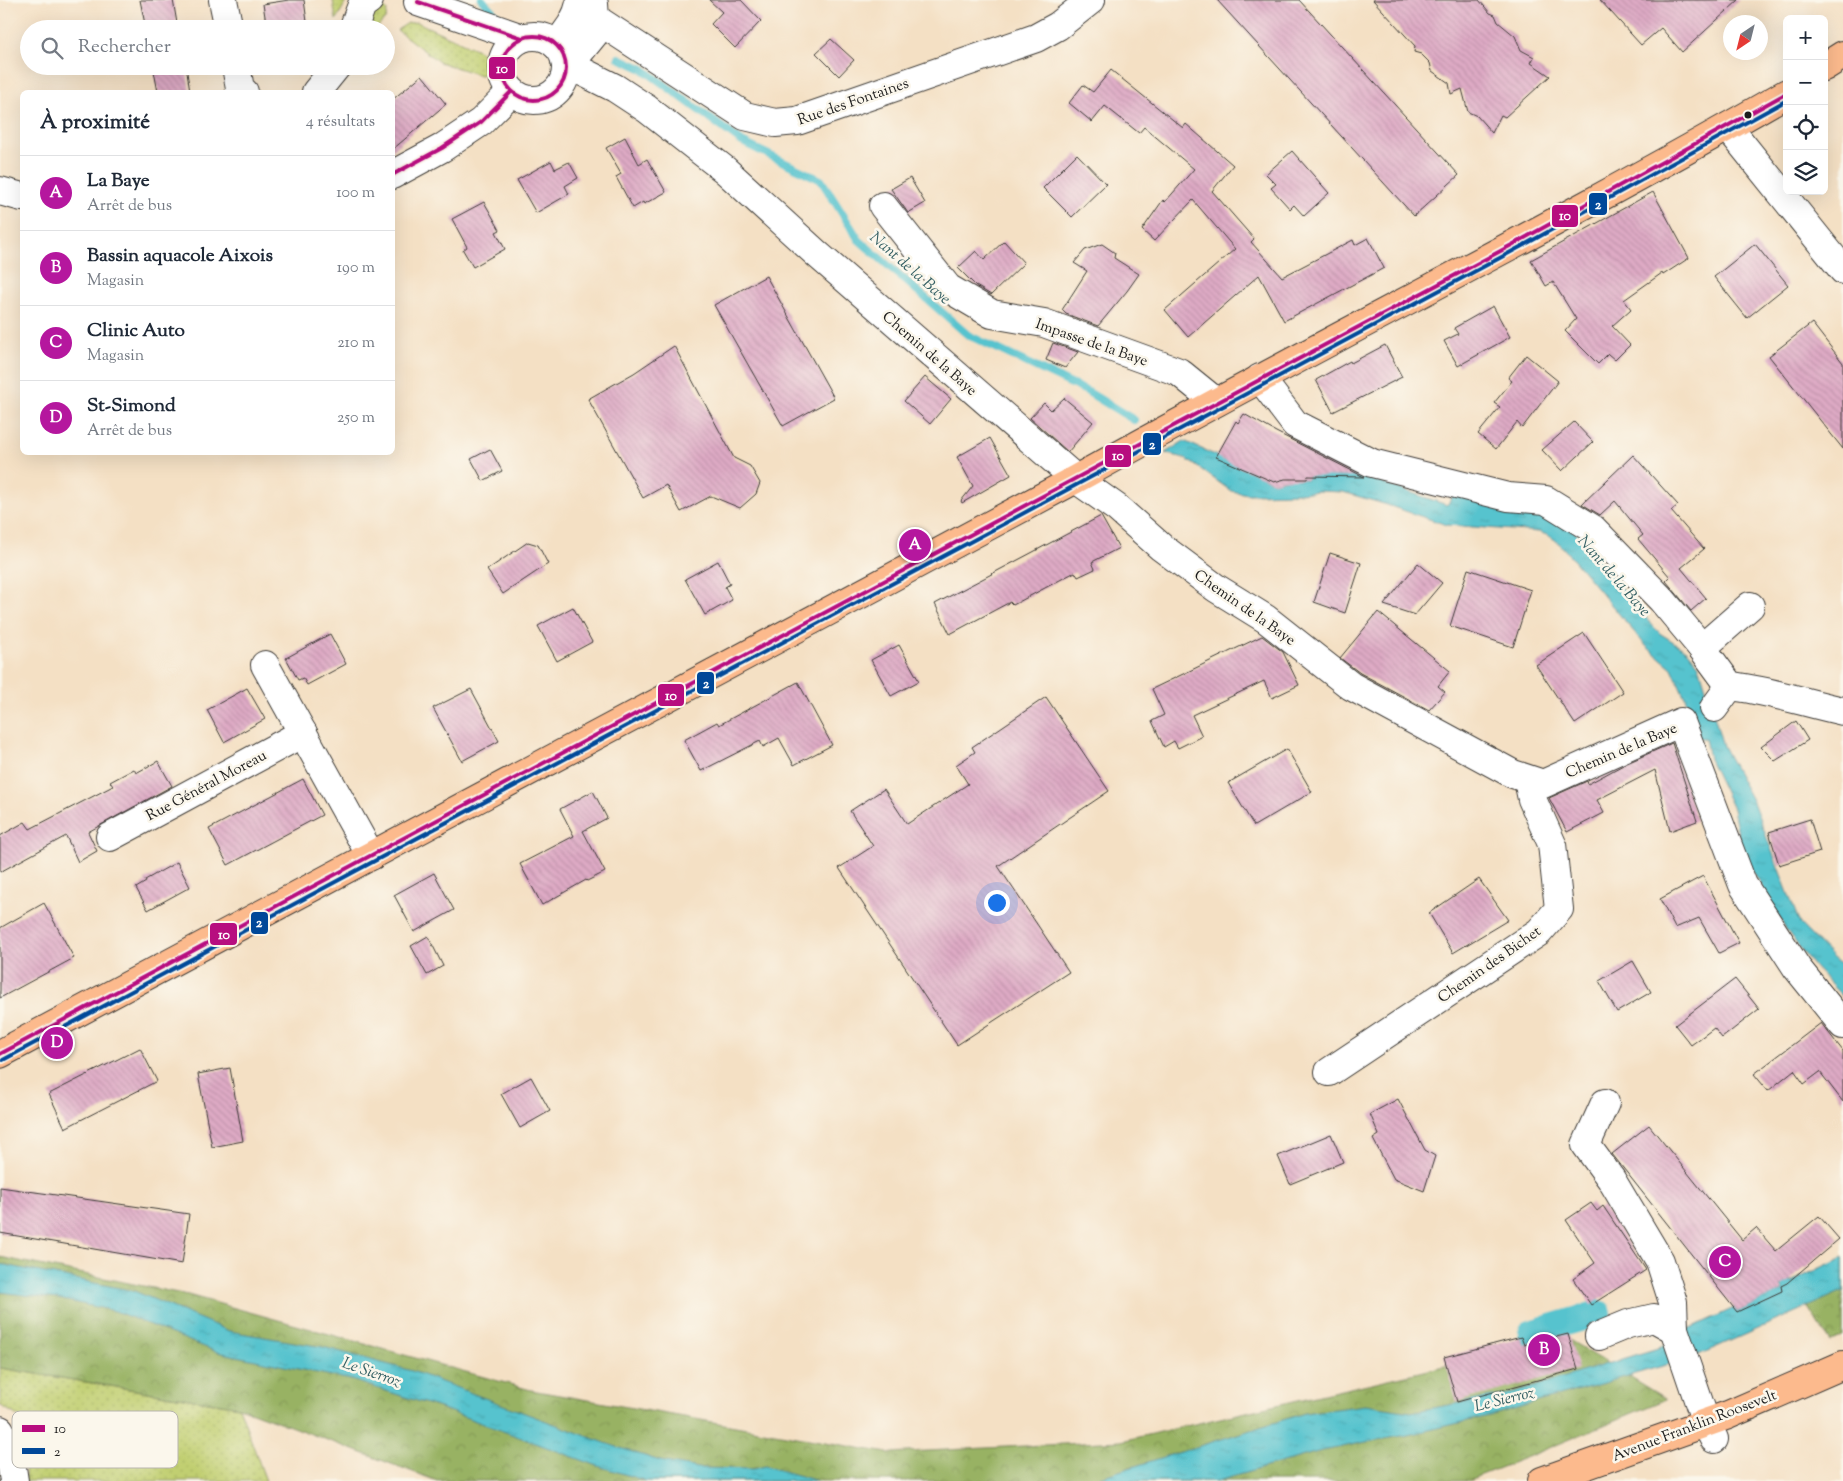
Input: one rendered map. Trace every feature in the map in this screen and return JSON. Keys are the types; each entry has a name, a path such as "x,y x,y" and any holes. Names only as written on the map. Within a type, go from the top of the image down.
{"main road":[{"path":"1828,64 1843,55"},
{"path":"1828,72 1843,65"},
{"path":"0,1054 1076,480 1260,378 1532,234 1783,95"},
{"name":"Avenue Franklin Roosevelt","path":"1598,1481 1710,1431 1728,1415 1843,1365"},
{"name":"Avenue Franklin Roosevelt","path":"1542,1481 1710,1431 1843,1386"}],"street":[{"path":"223,0 227,20"},
{"path":"356,20 362,5 369,0"},
{"name":"Rue des Fontaines","path":"592,13 745,116 775,123 797,121 1036,38 1058,26 1091,0"},
{"path":"417,1 513,47"},
{"path":"562,58 578,54 592,13"},
{"name":"Chemin de la Baye","path":"592,13 600,59 615,88"},
{"path":"531,36 548,39 562,58 564,79 559,89 541,100 530,100 512,92 502,75 513,47 531,36"},
{"name":"Chemin de la Baye","path":"562,58 583,72 615,88 647,109 725,170 817,254 1076,480 1116,508 1161,547 1216,588 1266,619 1351,686 1513,774 1543,784 1681,722 1743,885 1797,968 1843,1025"},
{"path":"238,75 241,90"},
{"path":"318,90 330,75"},
{"path":"550,96 615,88"},
{"path":"395,173 442,148 481,122 512,92"},
{"path":"1728,127 1843,270"},
{"path":"0,191 20,196"},
{"name":"Impasse de la Baye","path":"883,206 948,288 985,310 992,314 1044,323 1179,372 1216,402"},
{"path":"1260,378 1295,424 1372,463 1508,498 1546,500 1593,529 1662,600 1702,648 1730,686 1768,691 1843,711"},
{"path":"1702,648 1750,606"},
{"path":"265,665 371,856"},
{"path":"1714,708 1730,686"},
{"name":"Rue Général Moreau","path":"110,837 303,732"},
{"name":"Chemin des Bichet","path":"1329,1072 1539,932 1559,909 1552,844 1532,799 1528,780"},
{"path":"1605,1103 1586,1145 1611,1179 1660,1261 1673,1302 1674,1329 1710,1431"},
{"path":"1599,1336 1628,1324 1654,1318 1674,1329"},
{"path":"0,1430 9,1448 12,1468"},
{"path":"12,1468 14,1481"}],"green space":[{"path":"333,0 347,0 336,20"},
{"path":"381,6 387,10 384,20 367,20 369,15"},
{"path":"417,22 480,51 487,62 485,74 480,75 439,62 397,30 408,23"},
{"path":"0,1257 188,1295 531,1390 888,1453 1121,1441 1566,1338 1666,1399 1466,1481 437,1481 239,1407 0,1368"},
{"path":"1843,1258 1843,1337 1830,1341 1791,1282"},
{"path":"0,1368 239,1407 266,1481 25,1481 25,1468 178,1468 178,1411 12,1411 12,1413 0,1405"}],"water":[{"path":"1184,441 1274,482 1297,476 1297,479 1307,479 1308,476 1353,473 1447,505 1454,494 1548,514 1574,531 1652,625 1661,634 1688,651 1699,665 1723,746 1753,802 1800,924 1843,966 1843,997 1815,968 1787,931 1758,879 1743,858 1733,809 1709,759 1705,738 1696,738 1697,725 1672,668 1646,646 1560,544 1539,532 1447,525 1343,492 1319,491 1248,494 1231,491 1184,458 1165,453"},
{"name":"Le Sierroz","path":"1843,1257 1843,1291 1694,1357 1489,1416 1408,1435 1318,1452 1218,1481 1087,1481 1305,1413 1365,1405 1411,1412 1514,1393 1677,1342 1672,1334 1689,1329 1734,1308 1737,1312 1783,1290 1781,1286 1790,1280 1791,1282"},
{"name":"Le Sierroz","path":"0,1264 134,1291 229,1331 323,1347 412,1371 608,1444 660,1461 698,1468 754,1469 765,1466 818,1481 646,1481 595,1465 443,1409 351,1380 217,1352 115,1311 58,1299 0,1292"}],"building":[{"path":"140,0 173,0 176,20 144,20"},
{"path":"304,0 307,20 266,20 263,4"},
{"path":"709,0 741,0 761,21 735,48 711,24 722,12"},
{"path":"1217,0 1299,0 1459,175 1414,216"},
{"path":"1373,0 1479,0 1490,13 1495,15 1498,22 1515,36 1521,50 1534,57 1531,63 1550,76 1505,117 1501,115 1492,133 1477,116 1468,112 1462,89 1451,94 1449,83 1432,71 1430,63 1421,54 1414,52 1415,46"},
{"path":"1600,0 1739,0 1682,52 1661,28 1641,45"},
{"path":"831,39 854,60 839,76 816,53"},
{"path":"1111,70 1183,128 1186,124 1233,165 1212,191 1254,239 1251,242 1282,277 1353,240 1355,245 1368,238 1384,268 1284,321 1259,275 1188,337 1165,310 1235,249 1193,200 1154,241 1142,230 1163,200 1165,202 1194,169 1144,127 1139,133 1105,106 1092,122 1069,103 1083,85 1093,92"},
{"path":"155,75 187,75 190,90 158,90"},
{"path":"422,75 446,104 395,147 395,98"},
{"path":"625,137 639,164 647,159 666,192 633,208 616,177 621,174 606,148"},
{"path":"1292,151 1329,193 1304,216 1294,205 1290,209 1271,188 1276,184 1266,174"},
{"path":"1077,154 1106,184 1072,217 1043,188"},
{"path":"551,161 555,169 569,162 578,178 565,186 569,194 536,213 517,180"},
{"path":"910,178 925,203 908,213 891,189"},
{"path":"1653,192 1689,258 1663,275 1662,273 1624,300 1631,309 1612,326 1630,345 1615,360 1608,354 1598,364 1565,331 1576,319 1553,282 1546,286 1531,260"},
{"path":"484,202 500,230 496,232 505,249 473,267 463,250 467,247 452,219"},
{"path":"1004,241 1024,263 991,295 976,286 958,268 976,251 984,260"},
{"path":"1102,244 1115,253 1114,258 1139,274 1098,326 1066,314 1062,310 1087,271 1074,263 1085,250"},
{"path":"1755,244 1788,285 1747,318 1714,277"},
{"path":"766,276 834,398 783,426 714,305"},
{"path":"1493,306 1510,337 1458,366 1444,341 1458,334 1454,328"},
{"path":"1812,323 1843,363 1843,449 1769,356"},
{"path":"1053,343 1078,352 1065,368 1046,360"},
{"path":"1385,345 1402,377 1333,412 1316,380 1350,361 1351,363"},
{"path":"674,346 734,458 750,466 760,483 756,494 740,508 711,496 681,512 666,485 643,498 588,399 634,373"},
{"path":"1526,355 1558,381 1522,428 1517,422 1496,449 1478,434 1500,407 1494,403 1512,381 1508,378"},
{"path":"925,377 951,399 930,424 904,401"},
{"path":"1064,398 1093,422 1068,452 1030,418 1044,403 1051,410"},
{"path":"1244,414 1364,477 1308,476 1307,479 1285,479 1274,482 1216,457 1236,421 1238,423"},
{"path":"1574,422 1593,442 1562,471 1542,450"},
{"path":"990,438 1011,475 962,503 961,501 973,486 957,457"},
{"path":"490,449 502,471 483,481 471,459"},
{"path":"1633,455 1678,505 1671,511 1704,549 1681,568 1706,598 1691,611 1666,581 1670,577 1638,539 1643,535 1615,501 1600,515 1582,504"},
{"path":"1101,516 1119,548 1092,562 1095,569 1078,577 1075,572 1013,605 1010,602 950,634 935,604"},
{"path":"528,542 538,545 548,564 503,594 487,570"},
{"path":"1330,553 1361,563 1345,613 1314,602"},
{"path":"718,561 730,584 725,587 732,600 705,615 685,579"},
{"path":"1418,563 1442,583 1415,615 1384,605"},
{"path":"1468,569 1531,590 1513,647 1450,626"},
{"path":"573,607 592,642 557,661 538,626"},
{"path":"1378,612 1450,671 1438,686 1445,692 1429,710 1360,673 1340,658"},
{"path":"1584,633 1623,692 1575,724 1536,665"},
{"path":"330,634 346,664 307,685 303,678 298,680 286,658"},
{"path":"1262,636 1283,652 1299,685 1272,698 1264,681 1192,715 1202,736 1178,748 1174,741 1164,747 1152,721 1164,715 1152,689"},
{"path":"899,645 919,681 891,696 871,660"},
{"path":"798,682 832,745 794,765 779,738 763,747 760,741 701,771 684,740 717,722 719,725"},
{"path":"247,688 265,719 224,742 207,710"},
{"path":"471,689 499,741 462,761 433,708"},
{"path":"1046,697 1109,791 998,866 1069,972 957,1045 839,868 873,846 850,811 884,789 907,824 968,784 956,765 975,752 972,747"},
{"path":"1796,721 1808,740 1775,761 1761,747"},
{"path":"1672,743 1697,821 1670,831 1655,770 1597,800 1604,813 1567,832 1549,798 1587,781 1588,784 1625,764"},
{"path":"1287,749 1312,792 1254,826 1228,783"},
{"path":"158,761 172,786 88,832 97,851 78,862 66,836 0,872 0,836 25,822 30,829 113,786 110,782 134,769 136,773"},
{"path":"303,779 322,815 228,865 209,829"},
{"path":"593,791 607,818 583,831 605,872 586,880 542,905 520,864 574,836 560,809"},
{"path":"1810,819 1820,852 1779,865 1769,832"},
{"path":"177,862 190,887 148,910 136,888 146,882 145,880"},
{"path":"434,873 454,910 414,932 394,895"},
{"path":"1703,876 1739,943 1719,953 1699,918 1675,928 1660,899"},
{"path":"1479,879 1508,920 1453,953 1429,913"},
{"path":"44,903 74,958 0,998 0,928"},
{"path":"428,936 443,966 427,975 411,946"},
{"path":"1633,961 1651,992 1617,1012 1599,981"},
{"path":"1735,979 1759,1009 1722,1038 1714,1028 1691,1045 1675,1025"},
{"path":"1821,1023 1843,1051 1843,1102 1820,1072 1804,1084 1794,1070 1768,1091 1754,1074"},
{"path":"140,1048 157,1081 65,1128 49,1094"},
{"path":"230,1068 243,1141 212,1147 198,1074"},
{"path":"531,1077 550,1111 520,1128 501,1094"},
{"path":"1398,1099 1425,1150 1435,1156 1424,1191 1394,1179 1373,1139 1379,1135 1370,1114"},
{"path":"1649,1125 1742,1240 1756,1228 1776,1251 1819,1216 1839,1239 1781,1286 1782,1291 1737,1312 1612,1154"},
{"path":"1331,1134 1343,1162 1290,1184 1278,1156"},
{"path":"0,1187 189,1214 182,1264 0,1233"},
{"path":"1591,1203 1597,1211 1603,1206 1646,1270 1591,1305 1573,1279 1595,1263 1566,1220"},
{"path":"1568,1334 1578,1369 1457,1402 1444,1357 1521,1337 1524,1345"}],"waterway":[{"name":"Nant de la Baye","path":"482,0 499,18"},
{"name":"Nant de la Baye","path":"619,58 643,69 742,142 821,180 859,240 968,335 1088,392 1134,420"},
{"path":"1531,1333 1599,1313"}],"transit line":[{"name":"10","path":"418,2 522,38"},
{"name":"10","path":"534,36 546,38 557,45 564,56 566,68 564,80 557,91 546,98 534,100 522,98 511,91 504,80 502,68 504,56 511,45 522,38 534,36"},
{"name":"10","path":"395,173 442,148 481,122 511,92"},
{"name":"10","path":"0,1054 1521,240 1783,95"},
{"name":"2","path":"3,1060 1524,245 1783,102"}],"place":[{"name":"La Baye","path":"915,545"},
{"name":"St-Simond","path":"57,1043"},
{"name":"Clinic Auto","path":"1725,1262"},
{"name":"Bassin aquacole Aixois","path":"1544,1350"}]}
